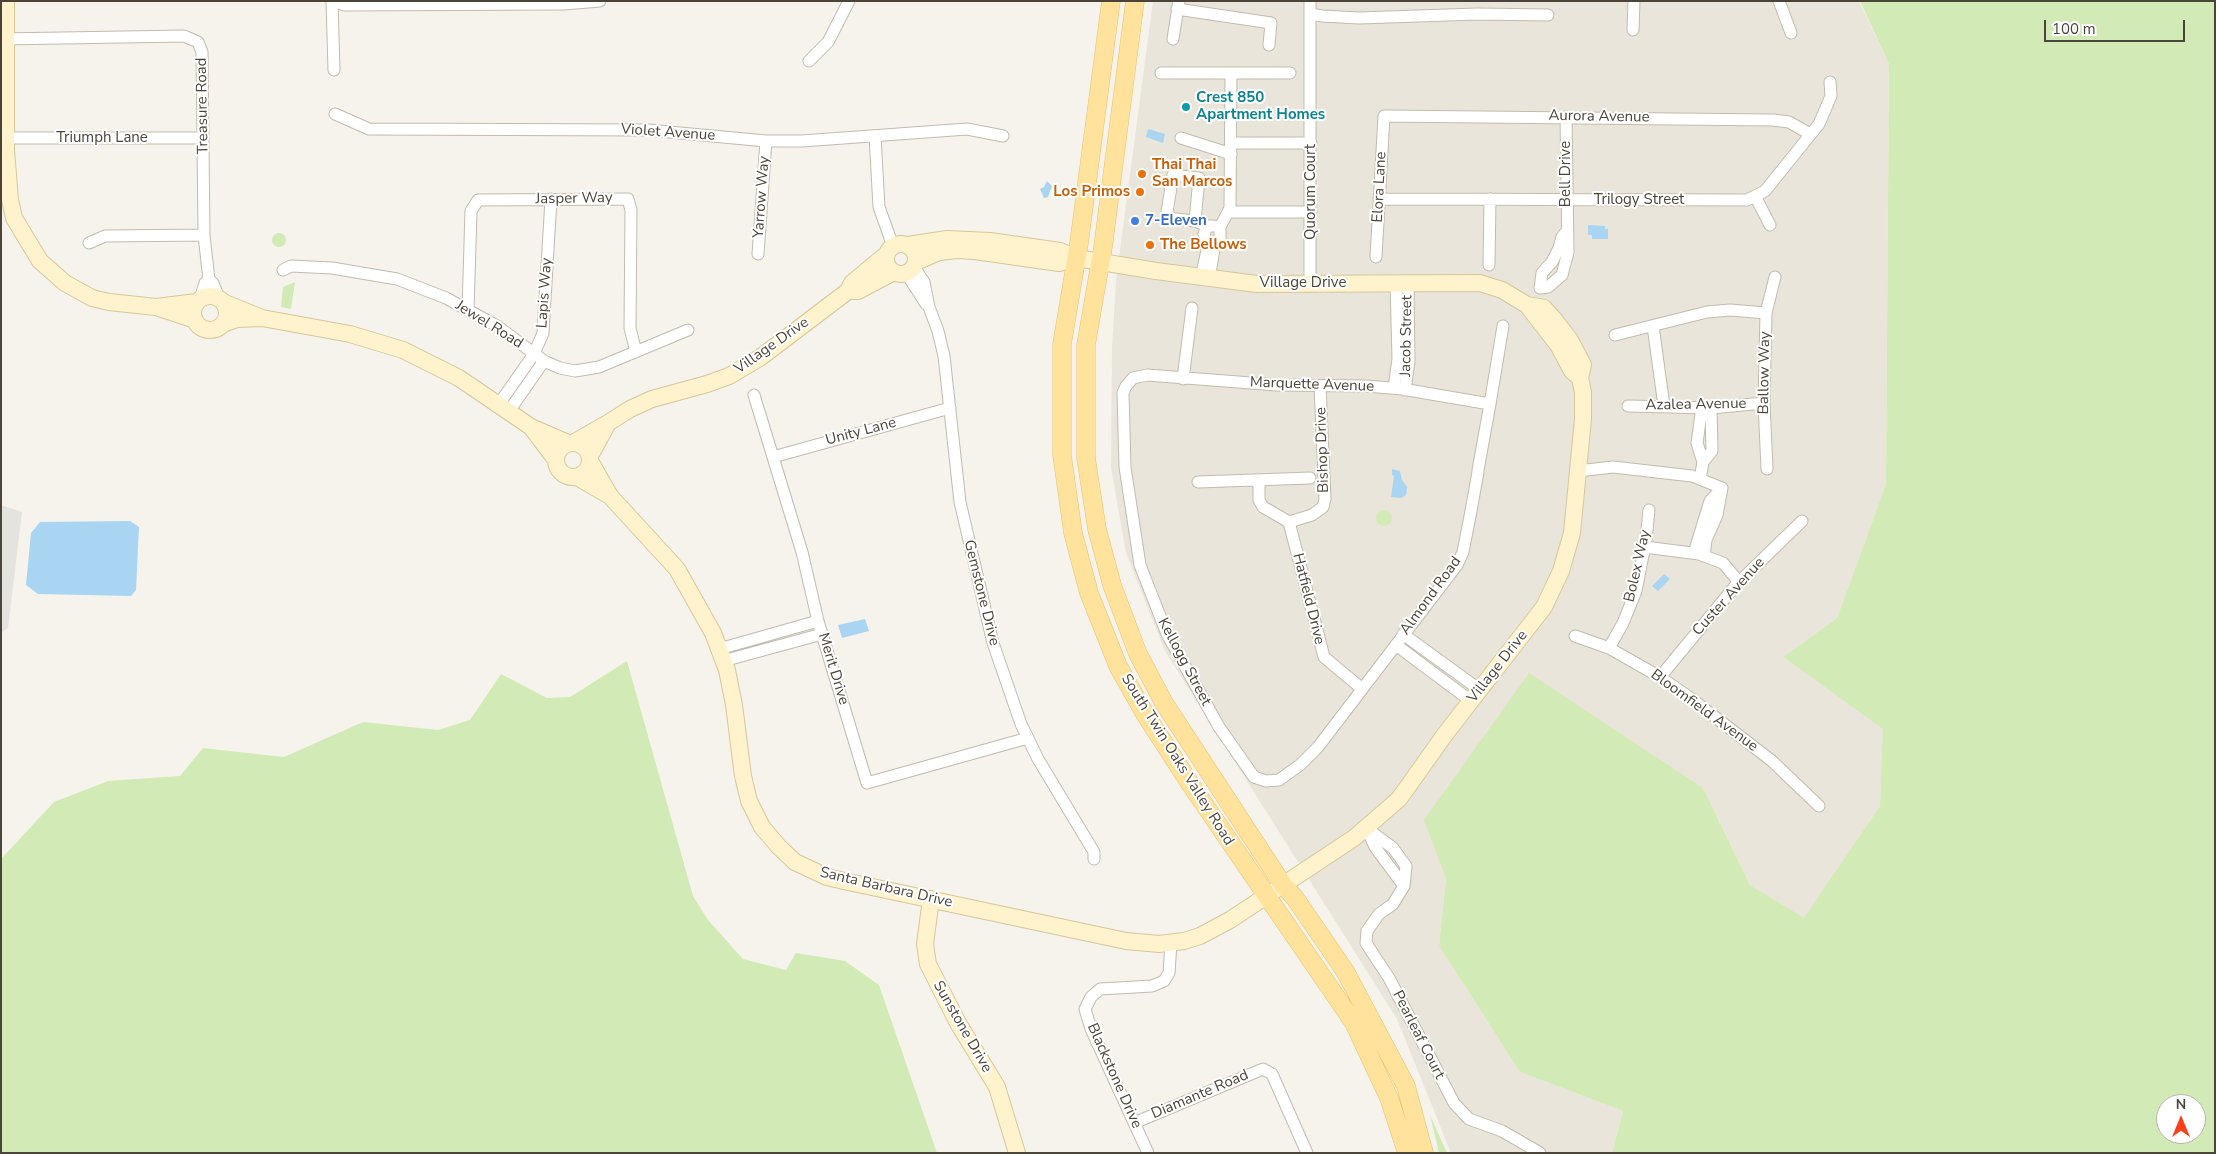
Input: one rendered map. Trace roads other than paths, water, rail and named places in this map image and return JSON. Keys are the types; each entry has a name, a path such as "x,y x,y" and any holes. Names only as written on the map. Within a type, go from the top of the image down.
{"main road":[{"name":"South Twin Oaks Valley Road","path":"1111,1 1076,258 1062,344 1062,455 1073,533 1090,593 1118,666 1141,706 1265,896 1354,1023 1389,1098 1407,1153"},
{"name":"South Twin Oaks Valley Road","path":"1135,1 1100,261 1086,345 1086,458 1097,529 1112,585 1138,654 1164,703 1283,885 1295,898 1346,971 1406,1086 1424,1153"}],"street":[{"path":"6,1 4,138 10,200 14,218 40,260 65,283 92,298 109,302 156,307 195,320"},
{"path":"334,70 333,1 344,6 564,4 600,1"},
{"path":"809,61 828,42 849,1"},
{"name":"Quorum Court","path":"1310,1 1310,283"},
{"path":"1477,14 1478,1"},
{"path":"1633,30 1634,1"},
{"path":"1779,1 1792,33"},
{"path":"1173,39 1178,5 1271,23 1269,45"},
{"path":"1310,14 1359,18 1477,14 1548,15"},
{"name":"Treasure Road","path":"4,39 192,38 198,42 202,52 204,235 209,280 213,283 222,301"},
{"path":"1161,73 1290,73"},
{"path":"1205,278 1215,243 1220,240 1220,227 1230,208 1231,73"},
{"path":"1770,225 1755,196 1765,191 1819,124 1831,96 1830,82"},
{"name":"Violet Avenue","path":"335,114 369,129 648,130 766,141 802,142 967,129 1003,136"},
{"name":"Aurora Avenue","path":"1384,116 1773,120 1789,122 1810,134"},
{"name":"Elora Lane","path":"1376,257 1384,116"},
{"name":"Bell Drive","path":"1566,117 1566,232 1569,239 1562,275 1548,287 1540,288 1542,273 1552,262 1562,237 1566,232"},
{"path":"875,136 879,207 896,249"},
{"name":"Triumph Lane","path":"4,138 203,138"},
{"path":"1181,138 1231,149 1311,143"},
{"name":"Yarrow Way","path":"758,254 766,141"},
{"path":"1195,221 1199,178 1173,175 1166,218 1195,221 1207,226 1220,227"},
{"name":"Trilogy Street","path":"1379,198 1747,200 1755,196"},
{"name":"Lapis Way","path":"504,408 521,372 541,340 544,327 551,199"},
{"name":"Jasper Way","path":"468,310 471,211 478,200 628,199 631,210 630,328 636,352"},
{"path":"1489,265 1490,199"},
{"path":"1228,212 1311,212"},
{"path":"1205,278 1208,246 1204,234 1207,226"},
{"path":"89,243 105,236 204,235"},
{"name":"Village Drive","path":"571,443 630,409 652,399 729,376 761,357 848,292 852,283 896,249 932,240 968,238 1060,251 1076,258 1257,284 1480,283 1502,290 1527,305 1544,308 1570,340 1584,365 1580,378 1584,392 1583,419 1572,533 1561,571 1544,606 1399,799 1354,838 1265,896"},
{"path":"896,249 914,251 908,269 886,263 896,249"},
{"name":"Village Drive","path":"848,292 858,291 908,269 939,252 975,251 1059,263 1076,258"},
{"path":"1552,262 1564,267"},
{"name":"Jewel Road","path":"283,270 291,266 332,268 397,279 446,298 497,326 544,361 560,368 575,371 599,367 688,330"},
{"name":"Gemstone Drive","path":"908,269 929,307 938,331 944,356 959,494 971,558 993,643 1028,738 1038,759 1094,852 1094,859"},
{"name":"Ballow Way","path":"1767,469 1764,404 1766,313 1775,277"},
{"path":"209,280 205,284 194,309 195,320 198,325 208,330 219,328 228,314 222,301"},
{"name":"Jacob Street","path":"1400,389 1398,359 1402,283"},
{"path":"1527,305 1540,288"},
{"path":"156,307 198,301 210,296 262,318"},
{"path":"1183,379 1192,308"},
{"path":"1615,335 1707,312 1730,310 1766,313"},
{"path":"223,324 238,319 262,318 350,334 403,350 459,378 531,427 586,448 590,459 586,472 577,477 562,473 556,460 531,427"},
{"name":"Almond Road","path":"1266,781 1279,780 1300,765 1318,747 1360,688 1396,645 1448,576 1463,552 1503,326"},
{"path":"1653,326 1664,406"},
{"path":"504,408 532,379 544,361"},
{"path":"521,372 532,379"},
{"name":"Marquette Avenue","path":"1133,378 1147,375 1183,379 1320,386 1366,386 1400,389 1490,404"},
{"name":"Kellogg Street","path":"1133,378 1123,393 1125,467 1140,565 1167,634 1219,727 1254,777 1266,781"},
{"name":"Bishop Drive","path":"1289,522 1312,515 1323,507 1325,499 1320,386"},
{"name":"Merit Drive","path":"754,395 802,552 818,621 867,783 1028,738"},
{"name":"Azalea Avenue","path":"1628,406 1706,407 1764,404"},
{"path":"1700,479 1703,462 1697,443 1706,407"},
{"path":"1703,462 1712,451 1712,433 1706,407"},
{"name":"Unity Lane","path":"773,456 950,408"},
{"name":"Village Drive","path":"590,459 608,423"},
{"path":"1699,432 1712,433"},
{"path":"556,460 559,450 571,443"},
{"name":"Santa Barbara Drive","path":"590,459 610,496 677,569 696,600 721,655 734,705 743,776 749,801 762,827 795,862 827,877 1126,941 1143,943 1184,941 1216,928 1265,896"},
{"path":"1578,471 1613,467 1692,476 1722,488 1717,515 1706,526 1699,554"},
{"name":"Santa Barbara Drive","path":"577,477 610,496"},
{"path":"1198,482 1310,478"},
{"path":"1259,480 1259,500 1263,507 1289,522"},
{"name":"Bolex Way","path":"1608,648 1623,623 1636,591 1645,547 1649,510"},
{"name":"Custer Avenue","path":"1660,676 1739,582 1802,521"},
{"name":"Hatfield Drive","path":"1289,522 1324,657 1360,688"},
{"path":"1645,547 1699,554 1723,563 1739,582"},
{"path":"721,655 792,628 818,621"},
{"path":"792,628 795,641"},
{"path":"721,655 822,634"},
{"path":"1404,634 1476,696"},
{"name":"Bloomfield Avenue","path":"1575,636 1608,648 1660,676 1772,761 1819,806"},
{"path":"1396,645 1476,696"},
{"path":"1366,828 1393,848 1406,866 1404,886"},
{"path":"1366,828 1375,847 1404,886"},
{"path":"1389,865 1398,856"},
{"name":"Pearleaf Court","path":"1404,886 1393,904 1379,914 1367,931 1366,943 1389,978 1454,1103 1469,1119 1502,1131 1540,1153"},
{"name":"Sunstone Drive","path":"931,899 925,944 928,964 954,1016 997,1087 1017,1153"},
{"name":"Blackstone Drive","path":"1148,1153 1091,1029 1085,1009 1090,997 1100,989 1152,986 1164,981 1169,973 1171,943"},
{"name":"Diamante Road","path":"1134,1123 1258,1070 1267,1070 1272,1074 1307,1153"}],"water":[{"path":"1148,129 1165,134 1163,143 1146,137"},
{"path":"1047,181 1052,186 1048,197 1044,198 1040,189 1044,187"},
{"path":"1588,225 1605,226 1605,229 1608,229 1608,239 1592,239 1592,235 1588,235"},
{"path":"1392,469 1400,471 1402,480 1407,487 1406,495 1401,498 1391,497 1394,476 1392,475"},
{"path":"130,521 139,527 136,590 131,596 38,594 26,585 31,533 40,522"},
{"path":"1664,574 1670,579 1658,591 1652,586"},
{"path":"865,619 869,631 842,638 838,625"}],"place":[{"name":"Crest 850 Apartment Homes","path":"1186,107"},
{"name":"Thai Thai San Marcos","path":"1142,174"},
{"name":"Los Primos","path":"1140,192"},
{"name":"7-Eleven","path":"1135,221"},
{"name":"The Bellows","path":"1150,245"}]}
